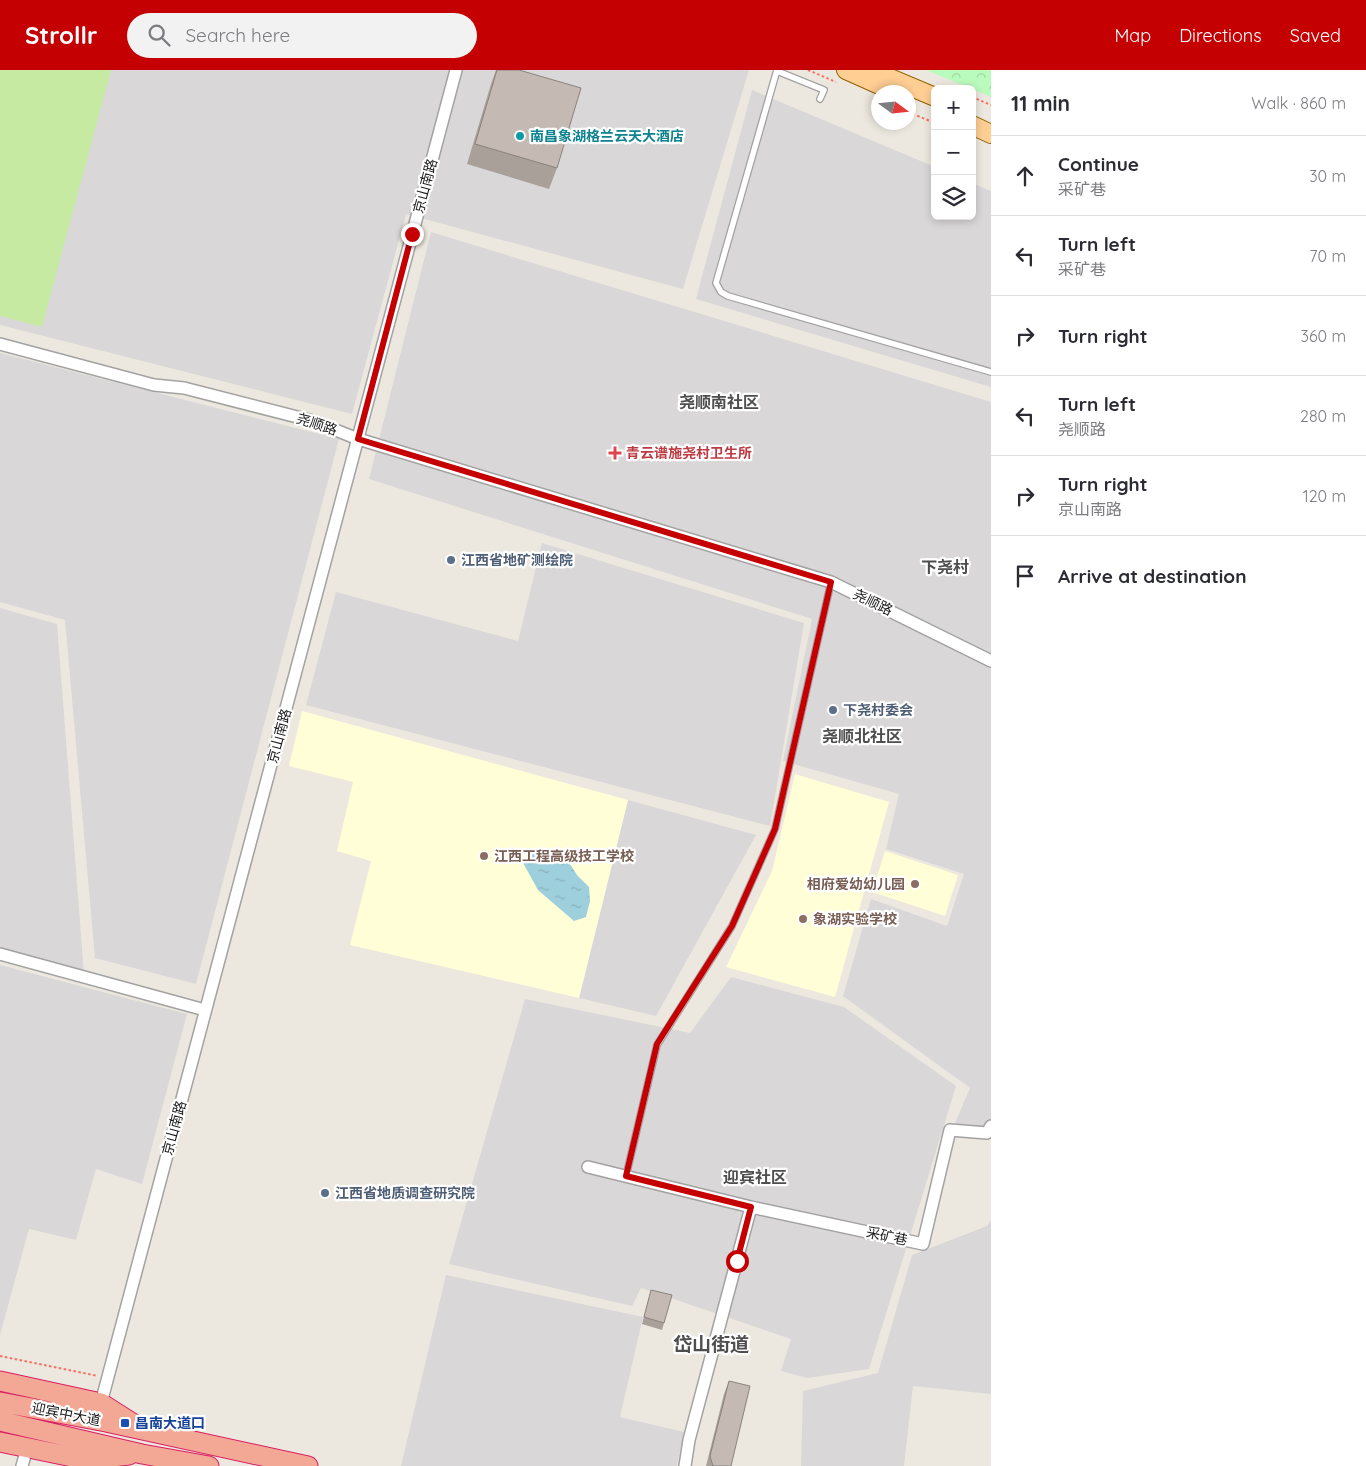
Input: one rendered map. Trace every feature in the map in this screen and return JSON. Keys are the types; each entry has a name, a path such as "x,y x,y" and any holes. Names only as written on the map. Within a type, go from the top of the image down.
{"highway":[{"path":"0,1380 101,1403 146,1431"},
{"name":"迎宾中大道","path":"0,1402 308,1466"},
{"name":"迎宾中大道","path":"0,1421 142,1454 209,1466"},
{"path":"0,1442 88,1460 142,1454"}],"main road":[{"path":"846,70 881,85"},
{"path":"871,70 931,95"},
{"path":"916,101 931,107"},
{"path":"976,115 991,121"},
{"path":"976,127 991,134"}],"street":[{"name":"京山南路","path":"101,1403 456,70"},
{"name":"尧顺路","path":"0,344 154,386 184,388 313,421 358,439 831,582 991,661"},
{"path":"0,954 206,1010"},
{"name":"采矿巷","path":"588,1168 751,1207 923,1244 950,1130 987,1133 991,1126"},
{"path":"685,1466 689,1440 751,1207"},
{"path":"22,1466 27,1448"}],"lane":[{"path":"820,99 824,90 777,70 716,283 721,292 728,296 991,372"},
{"path":"626,1176 657,1044 732,926 775,829 831,582"}],"path":[{"path":"976,99 991,105"},
{"path":"916,116 931,122"},
{"path":"0,1356 107,1378"}],"shaded area":[{"path":"0,70 749,70 683,289 406,214 352,414 0,325"},
{"path":"752,90 931,165 931,220 976,220 976,185 991,191 991,387 696,299"},
{"path":"431,232 991,402 991,1120 984,1133 955,1123 970,1088 843,996 871,899 947,926 964,874 886,849 899,794 783,761 812,619 369,479"},
{"path":"0,353 339,439 196,984 95,958 65,620 0,602"},
{"path":"542,543 804,623 770,826 306,705 336,592 518,641"},
{"path":"0,608 57,624 84,974 0,952"},
{"name":"江西工程高级技工学校","path":"302,711 628,800 579,998 350,945 371,861 337,851 353,782 289,766"},
{"name":"象湖实验学校","path":"795,774 889,802 835,997 726,967 772,871"},
{"path":"628,800 756,835 656,1016 579,998"},
{"name":"相府爱幼幼儿园","path":"885,851 958,875 945,916 872,892"},
{"path":"0,965 187,1014 142,1184 96,1169 76,1240 29,1229 0,1335"},
{"path":"731,977 844,1007 956,1086 869,1369 807,1378 781,1371 791,1339 641,1288 632,1306 449,1264 525,999 690,1033"},
{"path":"991,1220 991,1394 913,1386 904,1466 801,1466 803,1391 878,1373 912,1255 987,1226"},
{"path":"446,1275 643,1317 620,1417 684,1432 677,1466 401,1466"}],"green space":[{"path":"0,70 111,70 42,327 0,316"},
{"path":"926,70 991,70 991,97 976,91 976,85 962,85"}],"water":[{"path":"532,849 553,851 566,858 577,875 589,887 590,901 586,917 574,921 538,890 522,861"}],"building":[{"name":"南昌象湖格兰云天大酒店","path":"497,70 519,70 581,88 557,168 475,144"},
{"path":"651,1290 672,1295 664,1323 644,1317"},
{"path":"729,1381 750,1386 731,1466 713,1466 710,1456"}],"place":[{"name":"南昌象湖格兰云天大酒店","path":"520,136"},
{"name":"青云谱施尧村卫生所","path":"615,453"},
{"name":"江西省地矿测绘院","path":"451,560"},
{"name":"下尧村委会","path":"833,710"},
{"name":"江西工程高级技工学校","path":"484,856"},
{"name":"相府爱幼幼儿园","path":"915,884"},
{"name":"象湖实验学校","path":"803,919"},
{"name":"江西省地质调查研究院","path":"325,1193"},
{"name":"昌南大道口","path":"125,1423"}],"district":[{"name":"尧顺南社区","path":"719,402"},
{"name":"下尧村","path":"945,567"},
{"name":"尧顺北社区","path":"862,736"},
{"name":"迎宾社区","path":"755,1177"},
{"name":"岱山街道","path":"711,1344"}],"route":[{"path":"412,234 358,439 831,582 775,829 732,926 657,1044 626,1176 751,1207 737,1261"}]}
